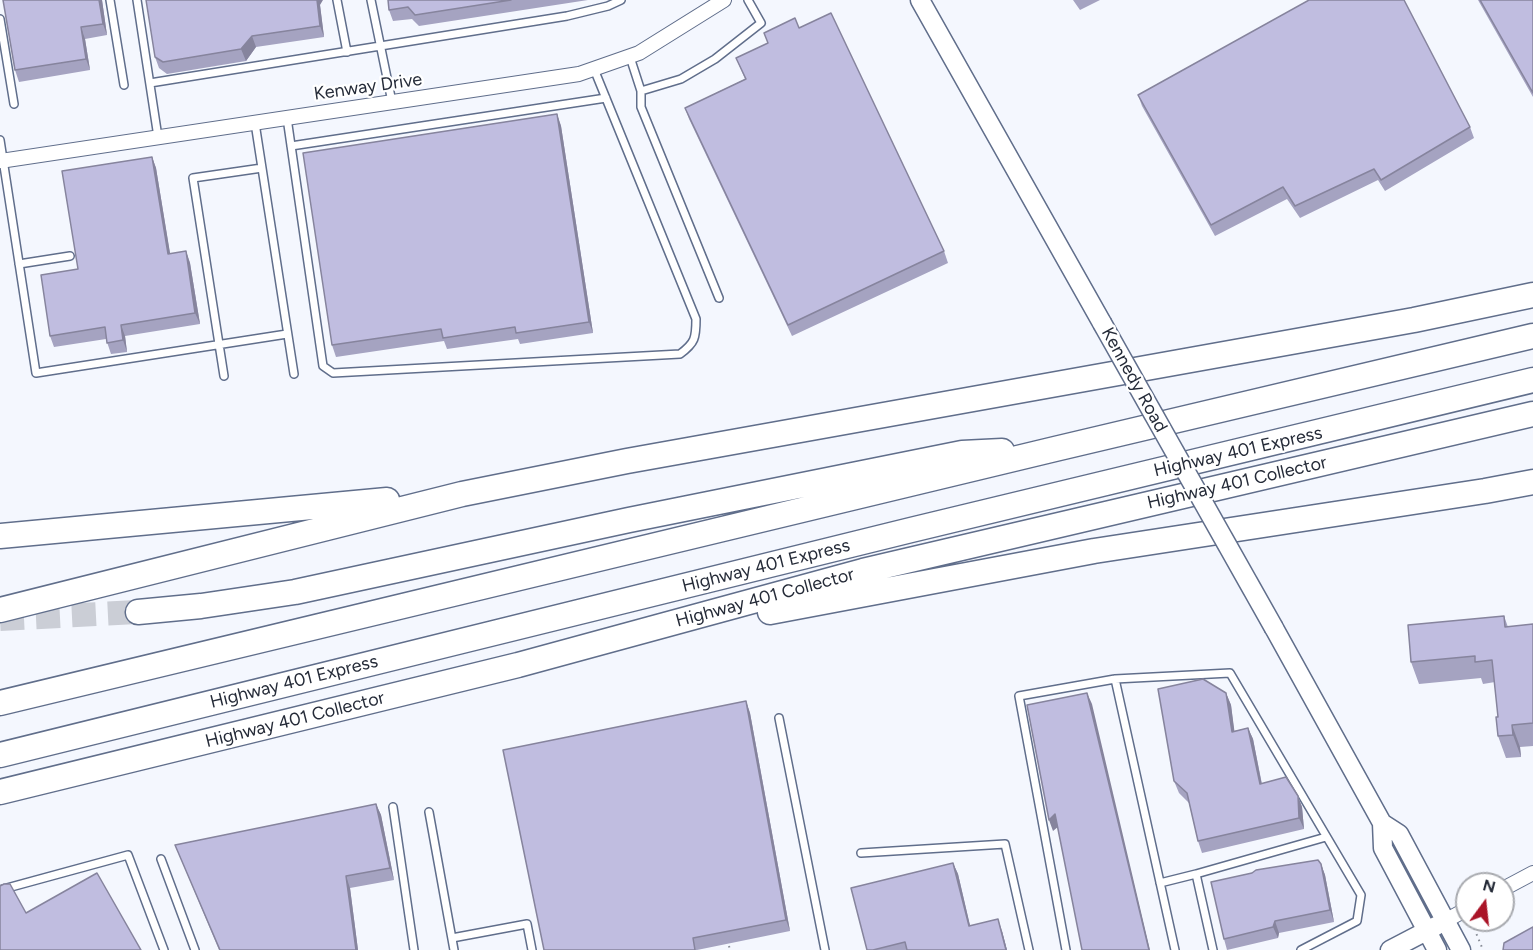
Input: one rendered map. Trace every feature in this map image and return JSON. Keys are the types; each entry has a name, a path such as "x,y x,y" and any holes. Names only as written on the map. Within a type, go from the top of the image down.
{"highway":[{"path":"1414,320 1533,282"},
{"path":"0,610 462,494 651,457 1414,320 1533,295"},
{"path":"0,703 1533,336"},
{"name":"Highway 401 Express","path":"0,755 911,530 1533,380"},
{"name":"Highway 401 Collector","path":"0,792 594,645 863,571 1533,414"},
{"path":"138,612 201,606 295,592 629,520 962,453 1055,449"},
{"path":"594,645 1094,551 1533,482"},
{"path":"1485,491 1533,487"},
{"path":"0,536 462,494"}],"main road":[{"name":"Kennedy Road","path":"921,0 1382,823 1383,848 1437,950"},
{"name":"Kennedy Road","path":"1382,823 1400,834 1461,950"},
{"path":"1390,950 1445,921"}],"street":[{"name":"Kenway Drive","path":"1,161 579,74 639,53 724,0"},
{"path":"1515,883 1533,873"},
{"path":"1445,921 1455,916"}],"lane":[{"path":"110,0 124,84"},
{"path":"137,0 158,137"},
{"path":"338,0 347,52"},
{"path":"371,0 392,102"},
{"path":"150,83 567,16 608,6 621,0"},
{"path":"641,91 681,78 715,59 761,23 748,0"},
{"path":"0,19 14,104"},
{"path":"630,57 641,91 641,108 719,298"},
{"path":"287,118 323,366 333,373 680,354 689,347 696,336 696,319 594,69"},
{"path":"291,146 606,98"},
{"path":"255,123 294,374"},
{"path":"0,140 1,161 36,373 287,334"},
{"path":"224,376 193,178 262,168"},
{"path":"19,264 70,256"},
{"path":"1066,950 1019,696 1115,679 1230,674 1361,895 1357,921 1301,950"},
{"path":"1115,679 1175,950"},
{"path":"779,717 825,950"},
{"path":"393,807 414,950"},
{"path":"429,812 454,950"},
{"path":"1160,883 1326,837"},
{"path":"861,853 1005,844 1029,950"},
{"path":"0,890 128,855 164,950"},
{"path":"161,860 195,950"},
{"path":"1196,874 1213,950"},
{"path":"452,938 527,924 532,950"}],"path":[{"path":"1476,932 1483,950"},
{"path":"729,945 730,950"}],"building":[{"path":"3,0 99,0 103,24 81,27 86,59 15,70"},
{"path":"146,0 317,0 320,26 252,36 241,49 163,62 155,57"},
{"path":"388,0 511,0 415,15 408,7 389,10"},
{"path":"1309,0 1404,0 1470,127 1381,180 1374,169 1295,206 1283,187 1211,225 1138,95"},
{"path":"1480,0 1533,0 1533,93"},
{"path":"831,13 944,251 788,325 685,108 746,79 736,58 768,43 764,33 795,18 799,28"},
{"path":"557,114 589,322 516,333 515,327 443,338 441,329 332,345 303,153"},
{"path":"152,157 168,254 186,251 195,313 121,325 123,340 107,343 105,327 50,336 41,275 78,269 62,171"},
{"path":"1504,616 1505,627 1533,624 1533,723 1512,725 1513,735 1498,736 1492,660 1475,662 1475,656 1411,662 1408,625"},
{"path":"1203,679 1226,693 1232,732 1248,728 1260,784 1286,777 1298,796 1299,818 1198,841 1187,793 1174,781 1158,689"},
{"path":"1087,693 1149,950 1082,950 1055,814 1049,820 1027,705"},
{"path":"746,701 786,920 693,938 695,950 544,950 503,750"},
{"path":"376,804 390,868 346,876 356,950 220,950 175,845"},
{"path":"1318,860 1321,864 1330,910 1275,921 1273,927 1224,939 1211,882 1252,873 1256,870"},
{"path":"953,863 969,926 998,919 1006,950 907,950 905,942 867,950 851,888"},
{"path":"97,873 141,950 0,950 0,886 10,884 26,913"},
{"path":"1533,927 1533,950 1503,950 1504,943"}],"tunnel":[{"path":"0,619 138,612"}]}
